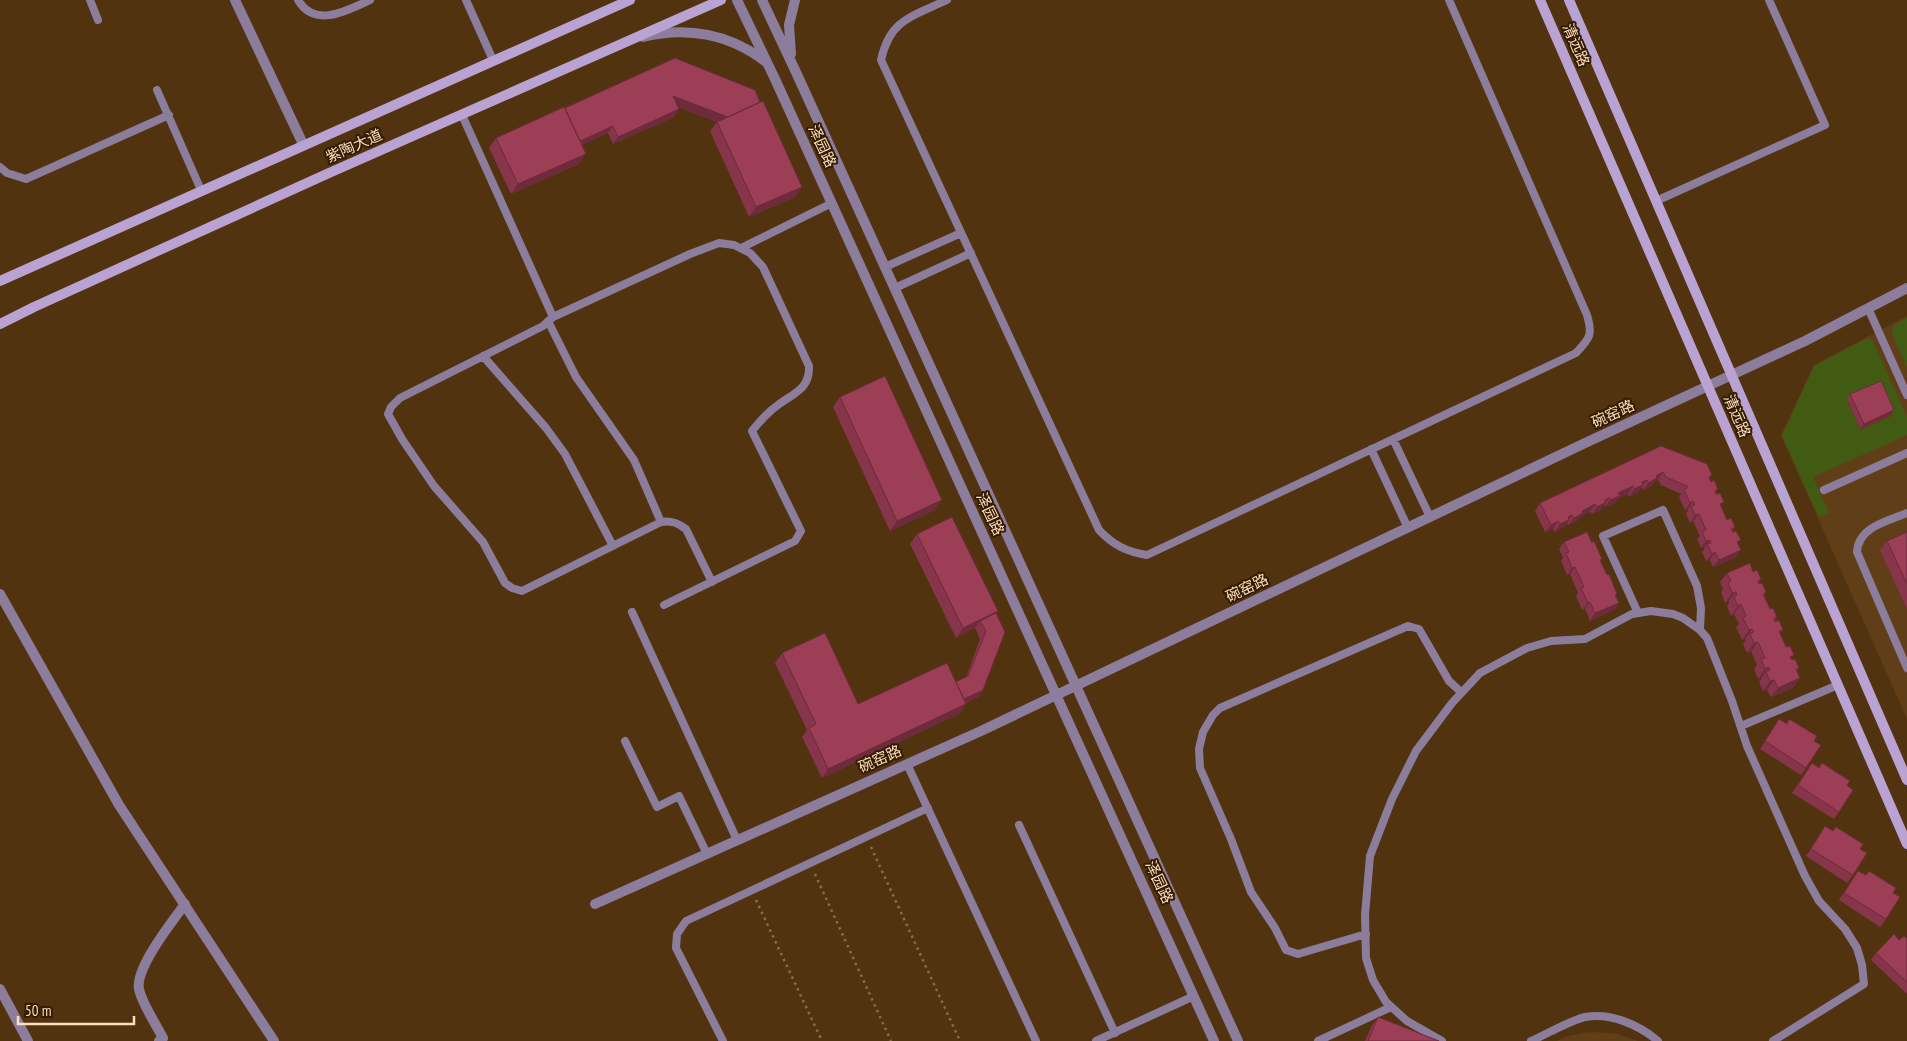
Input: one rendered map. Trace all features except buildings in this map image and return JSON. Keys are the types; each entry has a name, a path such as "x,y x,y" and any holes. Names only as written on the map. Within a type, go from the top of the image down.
{"main road":[{"name":"紫陶大道","path":"0,281 303,144 630,0"},
{"name":"紫陶大道","path":"0,324 43,302 721,0"},
{"name":"清远路","path":"1540,0 1907,844"},
{"name":"清远路","path":"1569,0 1907,780"}],"street":[{"path":"235,0 303,144"},
{"name":"泽园路","path":"737,0 768,63 1214,1041"},
{"name":"泽园路","path":"762,0 1238,1041"},
{"path":"792,63 789,25 796,0"},
{"path":"630,40 667,32 697,32 733,41 768,63"},
{"name":"碗窑路","path":"595,904 1057,695 1805,341 1907,288"},
{"path":"0,594 119,805 274,1041"},
{"path":"163,1040 140,992 138,980 158,941 185,904"},
{"path":"0,989 28,1041"}],"lane":[{"path":"90,0 98,20"},
{"path":"298,0 312,12 328,16 338,15 370,0"},
{"path":"466,0 494,60"},
{"path":"947,0 899,24 887,38 881,60 1099,530 1116,545 1131,552 1147,554 1576,353 1586,342 1591,328 1449,0"},
{"path":"1656,201 1824,125 1769,0"},
{"path":"157,90 201,190"},
{"path":"0,167 11,175 26,179 168,115"},
{"path":"462,115 576,377 634,460 661,522"},
{"path":"741,248 832,203"},
{"path":"885,267 961,233"},
{"path":"664,605 712,582 795,541 801,532 752,430 766,414 804,387 809,374 808,366 763,267 750,253 741,248 719,243 690,254 551,319 544,326 400,398 391,407 388,414 417,463 440,494 483,542 505,583 512,588 522,591 661,522 673,522 686,529 712,582"},
{"path":"894,288 971,253"},
{"path":"1868,308 1907,395"},
{"path":"483,356 546,428 565,454 574,468 613,546"},
{"path":"1393,439 1430,517"},
{"path":"1371,449 1408,528"},
{"path":"1824,490 1907,453"},
{"path":"1638,613 1603,536 1662,510 1696,586 1701,608 1700,630"},
{"path":"1907,513 1864,534 1858,542 1857,552 1907,668"},
{"path":"1442,1041 1419,1029 1391,1007 1378,990 1368,969 1366,934 1370,856 1392,799 1416,751 1461,692 1480,673 1528,648 1551,642 1585,639 1623,618 1652,611 1673,614 1688,620 1707,638 1747,746 1805,876 1820,901 1852,940 1860,956 1864,984 1773,1041"},
{"path":"632,612 737,840"},
{"path":"1366,934 1298,954 1286,950 1275,928 1252,892 1200,768 1199,749 1203,732 1213,715 1220,708 1408,626 1418,629 1449,681 1461,692"},
{"path":"1741,726 1838,686"},
{"path":"625,741 657,807 679,796 707,854"},
{"path":"908,764 1036,1041"},
{"path":"723,1041 676,948 676,941 681,927 686,921 928,808"},
{"path":"1019,825 1115,1032"},
{"path":"1096,1041 1194,996"},
{"path":"1318,1041 1391,1007"},
{"path":"1531,1041 1585,1017 1599,1016 1636,1026 1658,1041"}],"path":[{"path":"866,837 960,1041"},
{"path":"810,863 891,1041"},
{"path":"752,890 822,1041"}],"shaded area":[{"path":"1907,316 1907,719 1781,435 1814,365"},
{"path":"1589,1032 1614,1033 1638,1041 1557,1041 1567,1036"}],"green space":[{"path":"1907,318 1907,368 1892,334 1893,326"},
{"path":"1868,338 1873,341 1907,417 1907,435 1813,477 1829,513 1819,517 1782,436 1814,366","holes":["1877,384 1892,416 1860,430 1846,398"]}]}
